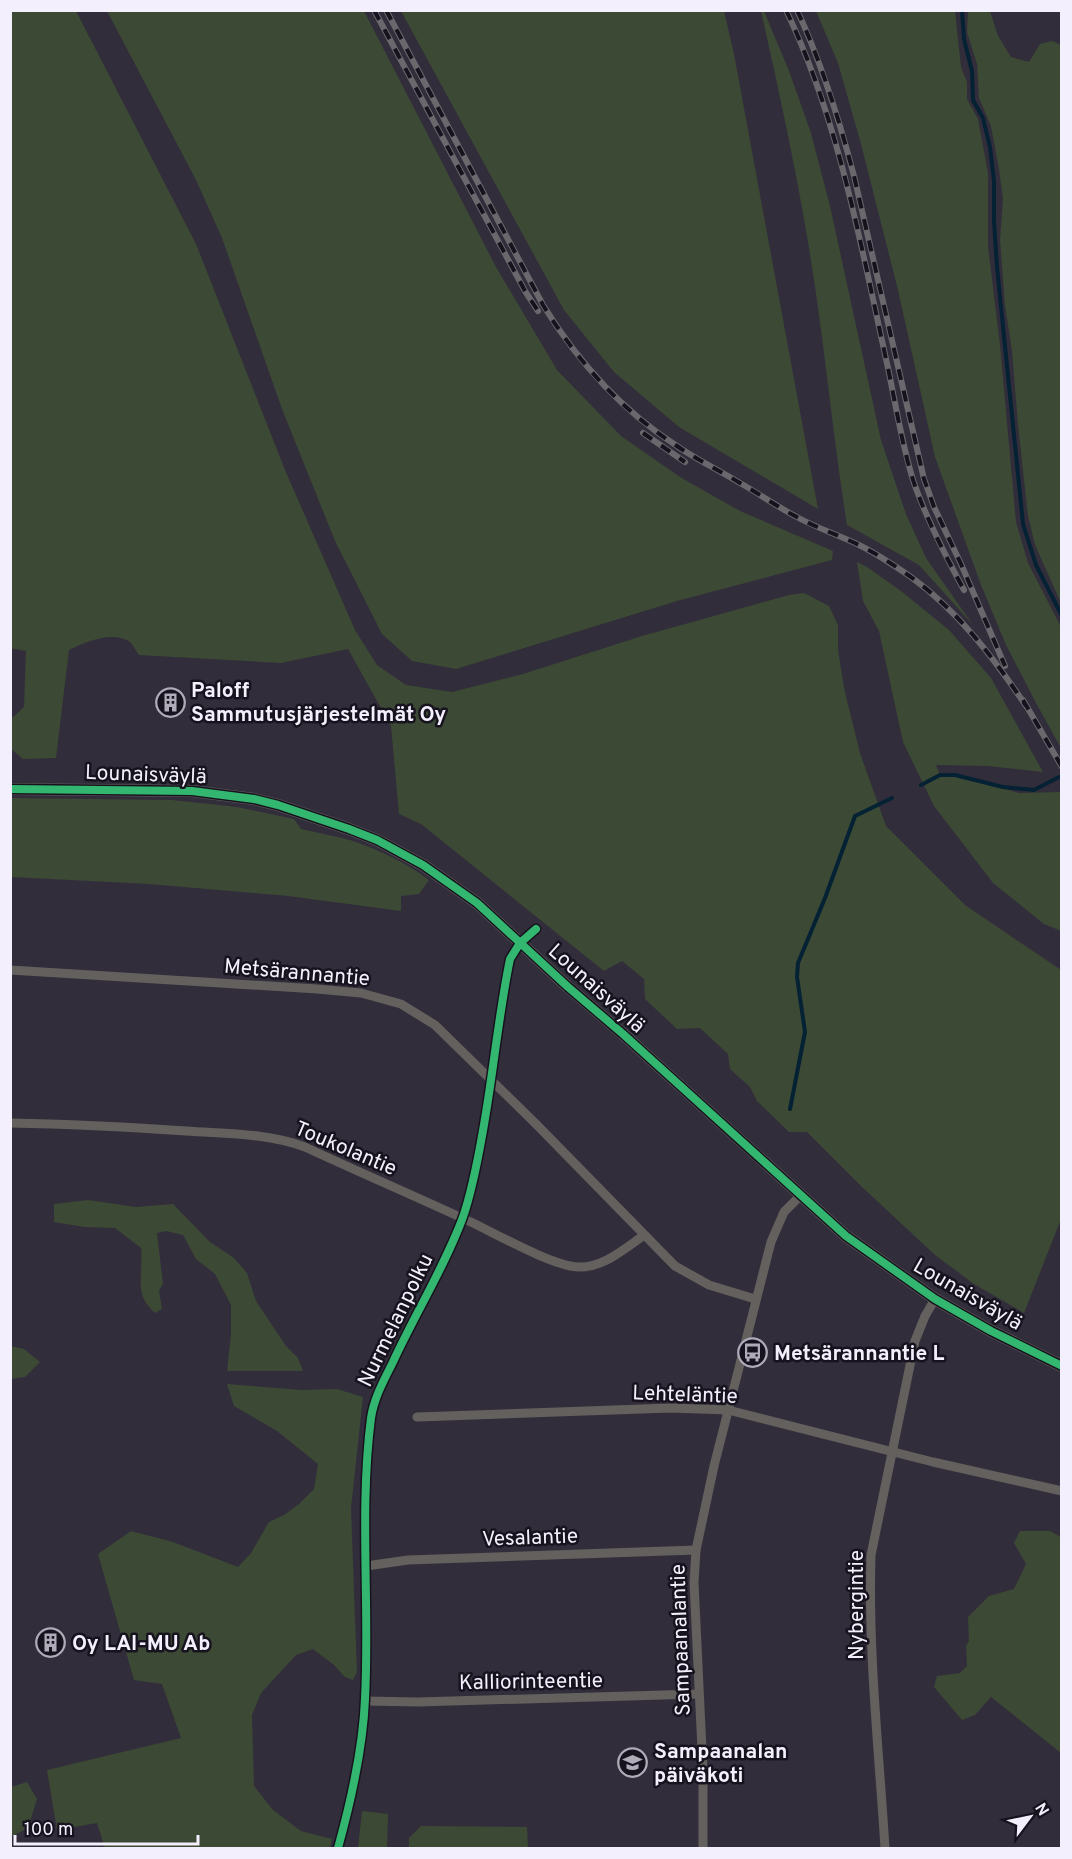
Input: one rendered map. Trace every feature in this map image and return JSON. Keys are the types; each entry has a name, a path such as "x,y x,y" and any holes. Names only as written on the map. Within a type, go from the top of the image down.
{"street":[{"name":"Lounaisväylä","path":"10,789 192,791 255,799 314,816 377,840 423,865 477,903 846,1236 935,1299 991,1331 1062,1365"},
{"name":"Metsärannantie","path":"10,970 317,989 361,993 401,1004 435,1025 675,1266 709,1285 756,1299"},
{"name":"Toukolantie","path":"10,1122 238,1134 286,1140 557,1262 578,1267 596,1264 613,1257 643,1236"},
{"name":"Sampaanalantie","path":"703,1848 703,1770 694,1583 696,1550 728,1410 771,1242 784,1212 800,1196"},
{"name":"Nybergintie","path":"885,1848 870,1590 871,1555 915,1341 935,1299"},
{"name":"Lehteläntie","path":"417,1417 670,1408 728,1410 893,1452 1062,1491"},
{"name":"Vesalantie","path":"366,1566 408,1560 696,1550"},
{"name":"Kalliorinteentie","path":"365,1701 429,1702 698,1694"}],"green space":[{"path":"11,10 76,11 196,244 285,470 355,630 377,665 406,685 452,692 523,674 642,636 789,595 804,593 829,606 838,625 838,650 844,688 860,753 886,826 965,905 1061,970 1061,1219 1024,1313 974,1284 935,1255 807,1132 789,1132 757,1101 750,1087 730,1069 728,1054 700,1028 677,1029 645,999 644,979 622,961 604,971 421,824 399,814 391,726 348,649 281,663 139,655 130,642 123,639 99,638 69,650 56,758 23,759 11,749 11,719 24,707 26,651 10,648"},
{"path":"107,11 364,11 496,267 557,370 621,436 680,477 740,511 833,551 832,560 677,601 456,669 412,661 382,634 335,541 282,409 222,238 196,180"},
{"path":"401,11 724,11 734,54 818,509 679,427 614,372 564,310"},
{"path":"761,11 764,11 789,71 811,133 830,206 881,440 906,514 926,558 973,625 919,565 847,525 808,242"},
{"path":"816,11 955,11 961,67 967,82 967,99 978,119 988,173 988,246 1000,345 1016,522 1028,563 1061,627 1061,748 1006,645 981,585 935,457 898,290 861,144 838,63"},
{"path":"968,11 990,11 998,36 1011,57 1029,62 1040,44 1052,41 1061,45 1061,603 1035,545 1028,516 1012,351 1005,305 1000,240 1003,199 991,126 979,98 977,64 967,32"},
{"path":"857,562 901,591 949,630 991,678 1043,772 988,766 936,765 940,775 955,775 1019,793 1061,792 1061,931 1044,924 993,883 934,806 903,742 879,631 863,601"},
{"path":"10,798 172,800 237,807 294,819 301,829 353,841 383,853 429,880 419,894 401,896 401,911 288,896 149,884 11,877"},
{"path":"88,1200 136,1207 173,1204 210,1242 234,1258 247,1273 256,1301 286,1346 298,1358 303,1371 227,1371 231,1305 215,1274 196,1259 183,1235 166,1231 157,1233 163,1284 159,1290 162,1309 155,1313 145,1301 142,1292 141,1248 115,1228 84,1227 54,1222 54,1204"},
{"path":"10,1346 24,1349 40,1362 25,1377 11,1379"},
{"path":"227,1384 302,1390 337,1389 363,1397 351,1508 357,1672 353,1680 345,1677 313,1649 296,1655 261,1693 252,1715 254,1786 273,1810 301,1831 332,1839 330,1848 105,1848 97,1823 57,1830 47,1770 181,1738 162,1684 134,1680 98,1554 131,1531 173,1542 238,1567 251,1553 269,1522 299,1504 314,1489 318,1464 277,1431 234,1406"},
{"path":"1020,1531 1050,1531 1061,1537 1061,1753 991,1697 975,1715 962,1720 934,1687 937,1676 960,1673 967,1666 968,1617 989,1596 1014,1589 1026,1564 1014,1543"},
{"path":"27,1782 37,1799 28,1828 11,1837 11,1787"},
{"path":"362,1811 388,1814 387,1848 358,1848"},
{"path":"421,1826 527,1827 528,1848 409,1848 409,1838"}],"waterway":[{"path":"962,10 964,39 972,71 973,100 983,118 990,147 994,181 997,267 1023,524 1036,565 1062,616"},
{"path":"921,785 940,775 955,775 1003,787 1034,790 1059,777"},
{"path":"790,1109 805,1032 797,977 798,963 855,816 892,798"}],"railway":[{"path":"374,10 525,291 538,311"},
{"path":"386,10 543,305 571,346 602,383 637,417 685,451 788,512 868,549 911,577 960,620 1001,670 1026,706"},
{"path":"786,10 805,53 835,141 914,483 937,537 964,590"},
{"path":"797,10 822,71 854,176 924,479 934,507 1005,666"},
{"path":"643,433 685,462"},
{"path":"1023,700 1062,767"}],"cycle path":[{"path":"10,789 192,791 254,799 349,829 377,840 423,865 477,903 846,1236 935,1299 991,1331 1062,1366"},
{"name":"Nurmelanpolku","path":"338,1848 356,1775 364,1718 365,1523 372,1411 383,1382 463,1217 480,1146 510,959 520,943 536,929"}],"place":[{"name":"Paloff Sammutusjärjestelmät Oy","path":"170,702"},
{"name":"Metsärannantie L","path":"753,1353"},
{"name":"Oy LAI-MU Ab","path":"51,1643"},
{"name":"Sampaanalan päiväkoti","path":"633,1763"}]}
